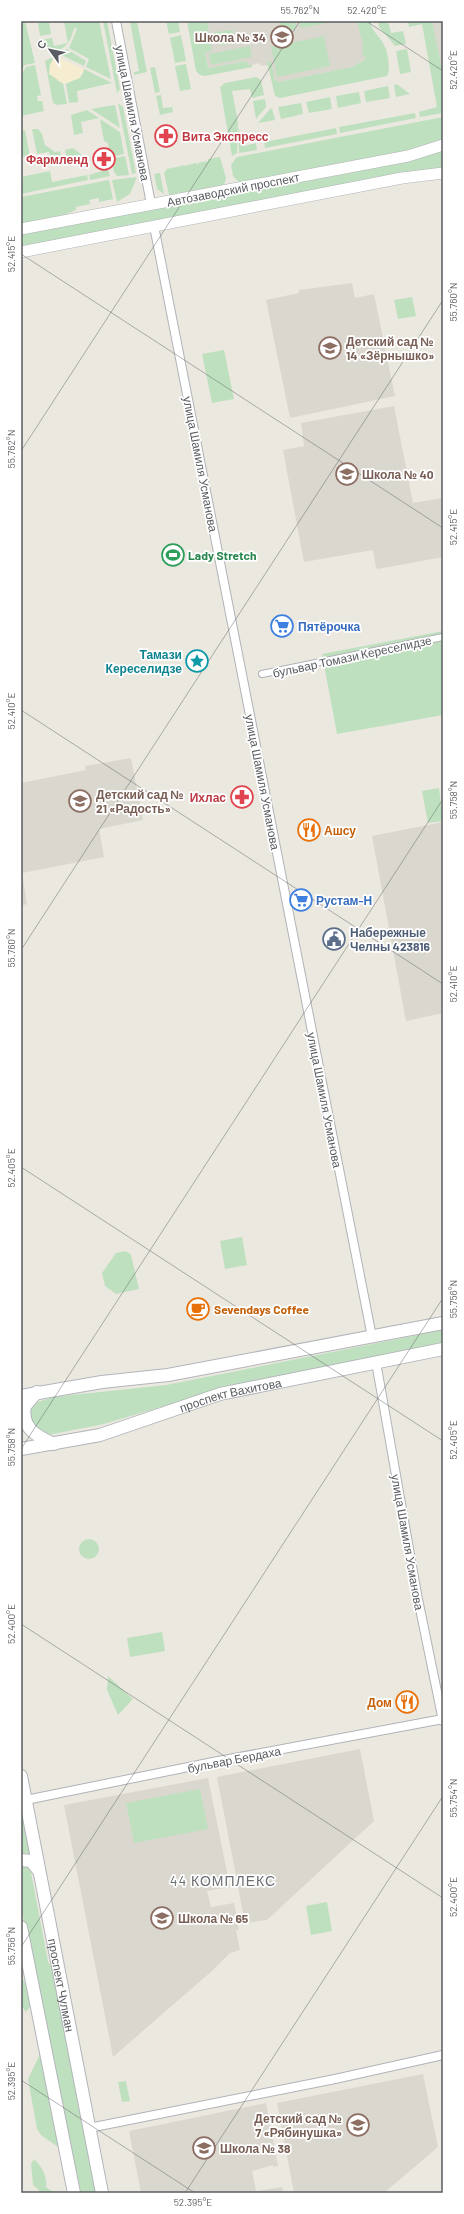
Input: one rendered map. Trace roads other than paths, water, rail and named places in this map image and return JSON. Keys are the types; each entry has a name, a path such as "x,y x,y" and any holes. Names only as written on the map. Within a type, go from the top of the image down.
{"main road":[{"path":"21,1396 37,1392 102,1382 168,1375 443,1323"},
{"name":"проспект Вахитова","path":"21,1449 107,1433 220,1394 443,1349"},
{"path":"37,1392 25,1406 26,1424 35,1435 54,1444"},
{"name":"проспект Чулман","path":"21,1776 24,1806 40,1872 102,2193"},
{"path":"21,1860 31,1861 40,1872"},
{"path":"21,1927 74,2193"}],"street":[{"name":"улица Шамиля Усманова","path":"116,21 151,204"},
{"name":"Автозаводский проспект","path":"21,229 408,156 443,145"},
{"name":"Автозаводский проспект","path":"21,252 402,178 443,173"},
{"name":"улица Шамиля Усманова","path":"154,226 372,1337"},
{"name":"бульвар Томази Кереселидзе","path":"262,674 443,637"},
{"name":"улица Шамиля Усманова","path":"376,1362 417,1594 443,1720"},
{"name":"бульвар Бердаха","path":"24,1806 213,1762 443,1720"},
{"path":"89,2128 335,2079 443,2055"}],"place":[{"name":"Школа № 34","path":"282,37"},
{"name":"Вита Экспресс","path":"166,136"},
{"name":"Фармленд","path":"104,159"},
{"name":"Детский сад № 14 «Зёрнышко»","path":"330,348"},
{"name":"Школа № 40","path":"347,474"},
{"name":"Lady Stretch","path":"173,555"},
{"name":"Пятёрочка","path":"282,626"},
{"name":"Тамази Кереселидзе","path":"197,661"},
{"name":"Ихлас","path":"242,797"},
{"name":"Детский сад № 21 «Радость»","path":"80,801"},
{"name":"Ашсу","path":"309,830"},
{"name":"Рустам-Н","path":"301,900"},
{"name":"Набережные Челны 423816","path":"334,939"},
{"name":"Sevendays Coffee","path":"198,1309"},
{"name":"Дом","path":"407,1702"},
{"name":"Школа № 65","path":"162,1918"},
{"name":"Детский сад № 7 «Рябинушка»","path":"358,2125"},
{"name":"Школа № 38","path":"204,2148"}],"district":[{"name":"44 КОМПЛЕКС","path":"223,1880"}]}
